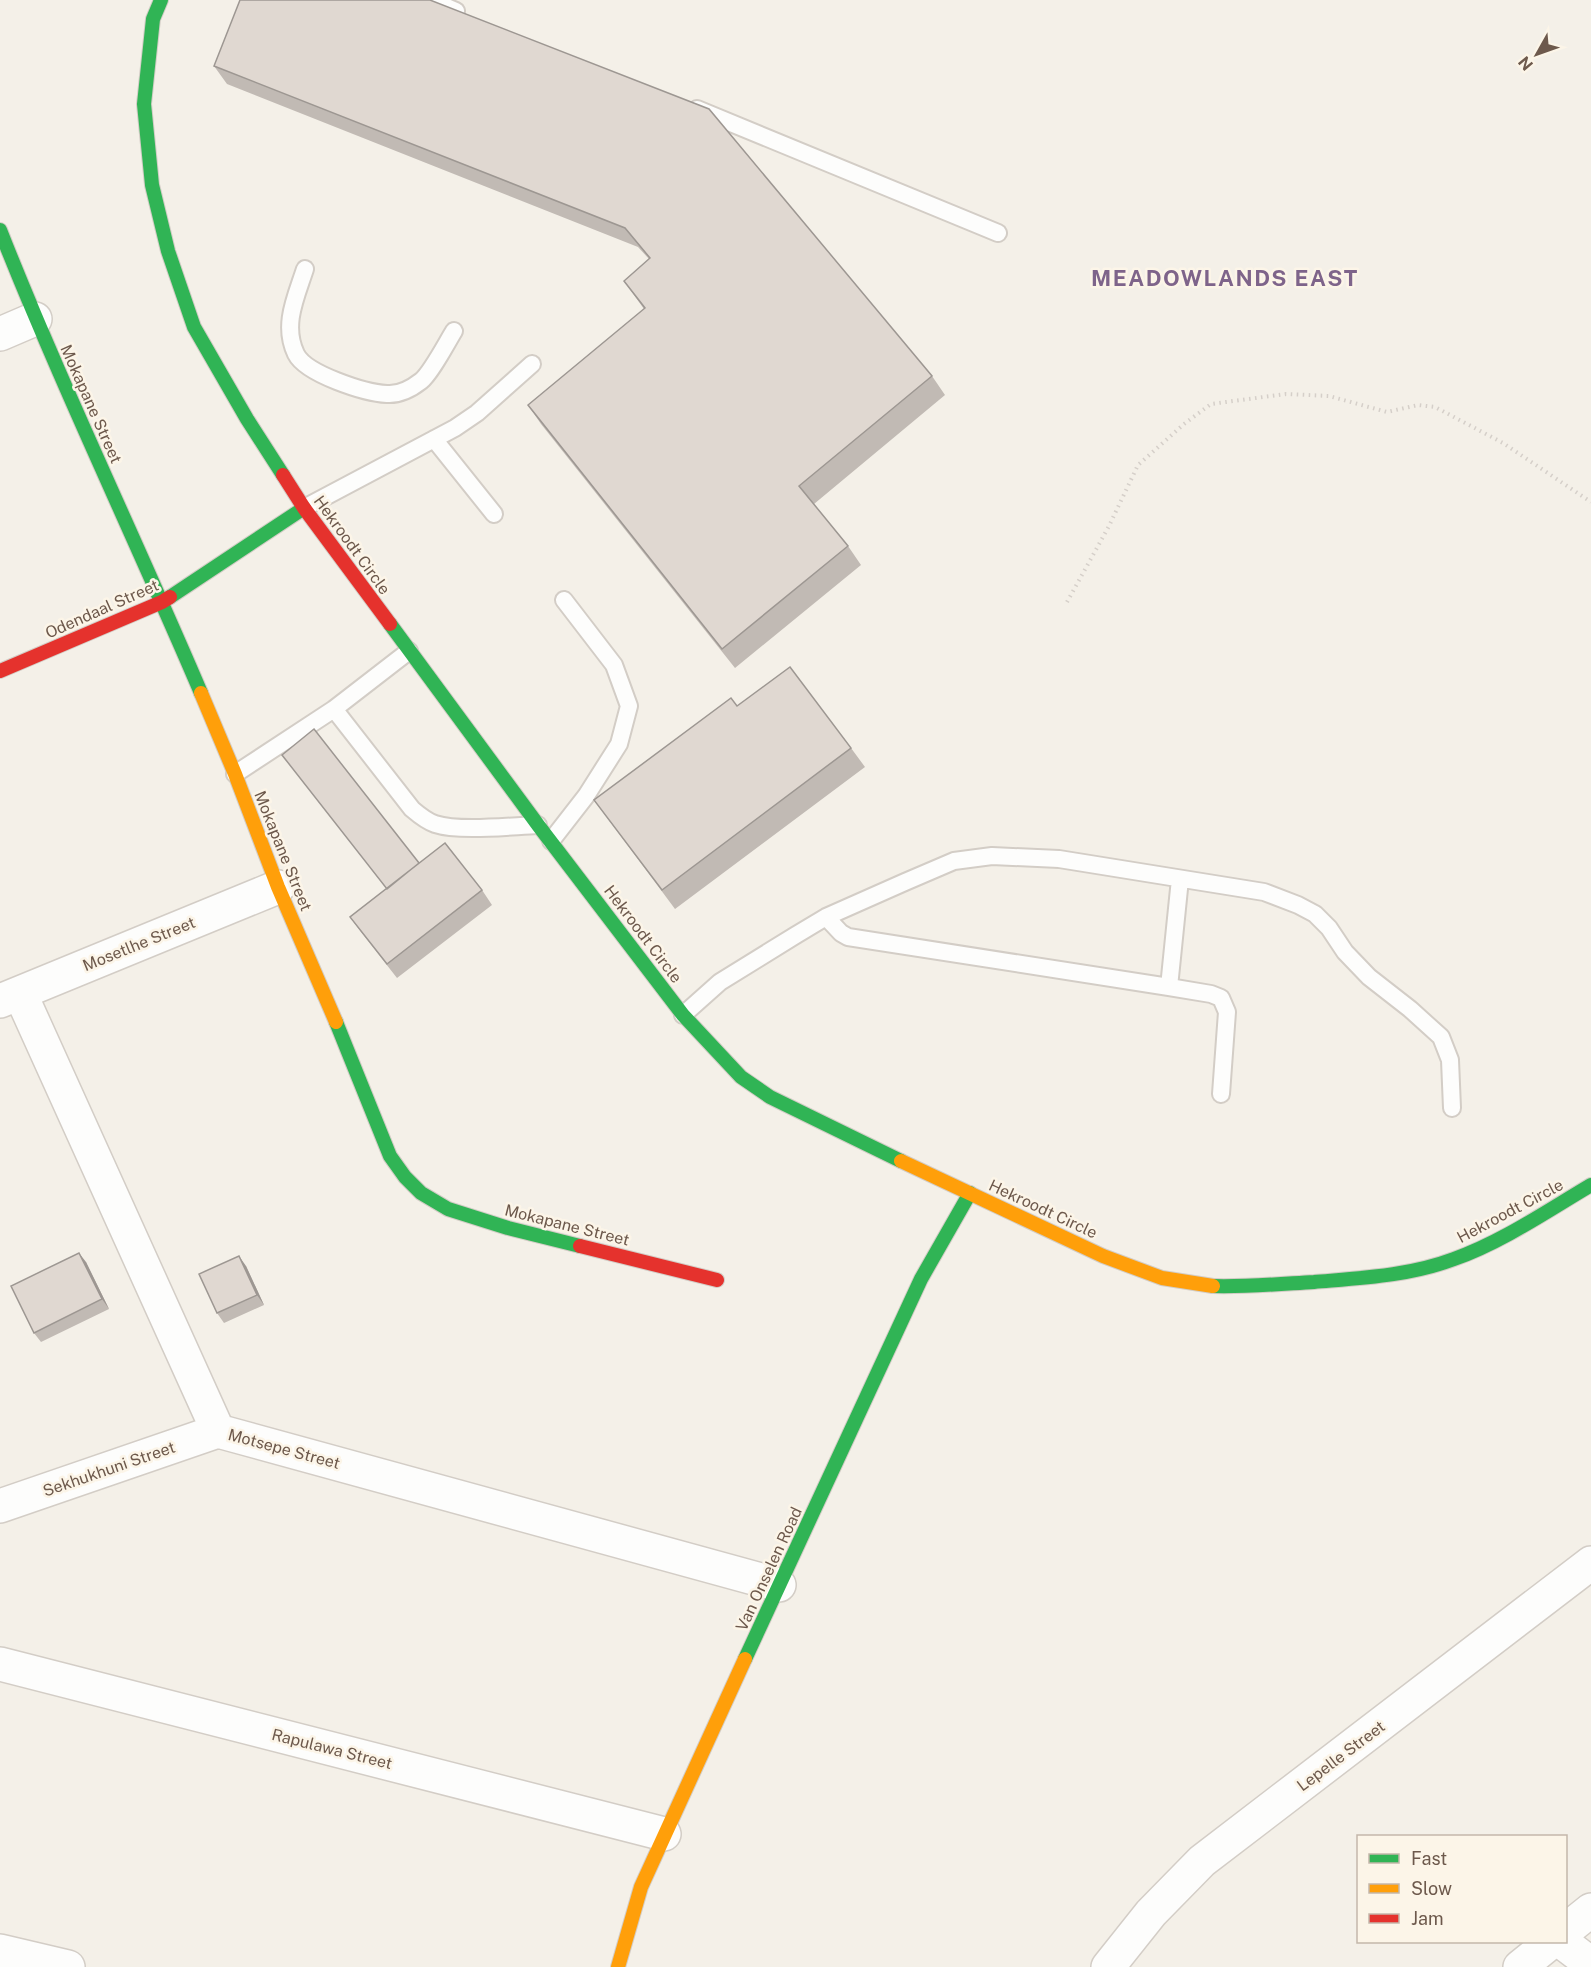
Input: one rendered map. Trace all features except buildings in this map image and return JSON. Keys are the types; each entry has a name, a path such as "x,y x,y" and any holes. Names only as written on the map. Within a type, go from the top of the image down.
{"street":[{"name":"Hekroodt Circle","path":"161,0 153,19 144,104 152,185 168,251 194,327 247,419 304,508 538,825 683,1016 741,1077 770,1097 820,1123 1103,1256 1162,1278 1201,1285 1242,1287 1339,1280 1416,1271 1455,1259 1500,1238 1591,1185"},
{"name":"Mokapane Street","path":"0,230 36,319 162,602 235,774 278,887 390,1156 405,1177 421,1193 448,1209 508,1228 717,1280"},
{"path":"0,334 36,319"},
{"name":"Odendaal Street","path":"0,671 162,602 304,508"},
{"name":"Mosetlhe Street","path":"10,997 278,887"},
{"name":"Motsepe Street","path":"10,997 218,1431 779,1585"},
{"name":"Van Onselen Road","path":"618,1967 641,1887 664,1834 921,1279 970,1193"},
{"name":"Sekhukhuni Street","path":"0,1506 218,1431"},
{"name":"Lepelle Street","path":"1108,1967 1151,1913 1202,1861 1591,1563"},
{"name":"Rapulawa Street","path":"0,1664 664,1834"},
{"path":"1567,1929 1591,1910"},
{"path":"1520,1967 1549,1943"},
{"path":"1565,1943 1591,1964"},
{"path":"0,1951 68,1967"}],"lane":[{"path":"430,0 474,18"},
{"path":"682,103 998,234"},
{"path":"305,269 290,314 291,339 297,356 311,368 359,389 388,394 405,391 414,386 423,380 454,331"},
{"path":"304,508 434,439 477,413 532,364"},
{"path":"434,439 494,514"},
{"path":"551,842 586,796 620,744 629,706 614,665 564,600"},
{"path":"235,774 334,709 409,651"},
{"path":"334,709 423,819 450,827 538,825"},
{"path":"683,1016 720,982 826,917 954,861 992,856 1059,859 1264,892 1315,914 1329,928 1345,952 1369,977 1441,1037 1450,1060 1452,1108"},
{"path":"1169,987 1180,879"},
{"path":"826,917 848,938 1169,987 1211,994 1221,998 1227,1012 1221,1095"}],"path":[{"path":"1067,602 1109,526 1138,465 1184,424 1211,404 1286,394 1329,396 1387,412 1418,405 1435,407 1503,443 1591,502"}],"traffic: fast":[{"path":"161,0 153,19 144,104 152,185 168,251 194,327 247,419 283,475"},
{"path":"0,230 48,347 201,693"},
{"path":"170,597 304,508"},
{"path":"390,624 538,825 683,1015 741,1077 770,1097 901,1161"},
{"path":"336,1022 390,1156 405,1177 421,1193 448,1209 508,1228 580,1246"},
{"path":"1213,1286 1314,1282 1402,1273 1437,1265 1472,1252 1507,1235 1591,1185"},
{"path":"745,1659 921,1279 970,1193"}],"traffic: slow":[{"path":"201,693 278,887 336,1022"},
{"path":"901,1161 1103,1256 1162,1278 1213,1286"},
{"path":"618,1967 641,1887 745,1659"}],"traffic: jam":[{"path":"283,475 304,508 390,624"},
{"path":"0,671 170,597"},
{"path":"580,1246 717,1280"}],"district":[{"name":"MEADOWLANDS EAST","path":"1225,278"}]}
